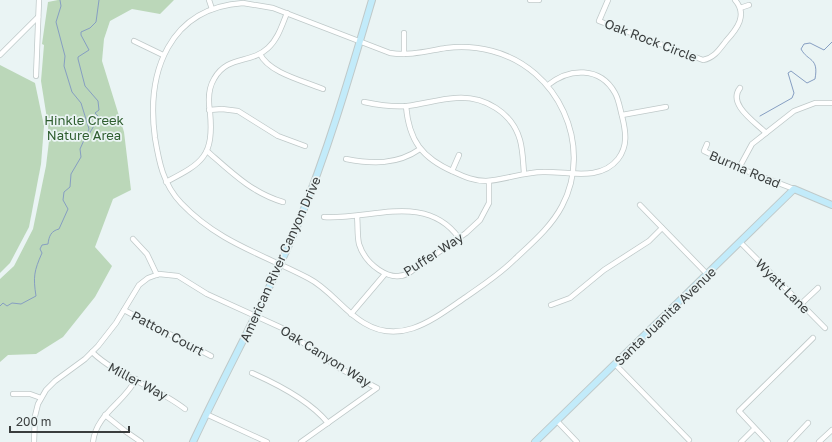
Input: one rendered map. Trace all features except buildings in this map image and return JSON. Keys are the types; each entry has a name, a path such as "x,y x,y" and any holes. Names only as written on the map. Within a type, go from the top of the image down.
{"main road":[{"name":"American River Canyon Drive","path":"193,442 280,265 321,163 372,0"},
{"path":"794,189 832,205"},
{"name":"Santa Juanita Avenue","path":"536,442 741,243 794,189"}],"street":[{"path":"36,76 38,0"},
{"path":"209,0 212,9"},
{"path":"530,0 539,0"},
{"name":"Oak Rock Circle","path":"608,0 599,21 703,60 714,56 736,30 741,18 740,8"},
{"path":"735,0 740,8 749,4"},
{"path":"263,3 383,51 404,54 458,47 491,51 519,62 535,73 548,85 559,101 570,126 574,152 573,173 562,205 543,232 502,271 429,322 411,330 388,331 369,326 351,314 318,284 237,246 220,235 181,203 166,182 158,157 152,114 155,84 163,55 170,43 182,28 196,17 212,9 234,4 263,3"},
{"path":"166,182 192,168 207,151 211,136 209,92 212,81 219,72 233,62 260,54 269,47 276,38 286,13"},
{"path":"0,55 38,17"},
{"path":"28,28 38,28"},
{"path":"404,33 404,54"},
{"path":"134,41 163,55"},
{"path":"260,54 266,64 276,70 323,89"},
{"path":"406,106 410,130 420,148 434,162 473,180 489,181 524,173 598,172 609,167 618,159 624,149 626,137 622,116 613,90 599,77 582,72 570,72 556,78 548,85"},
{"path":"740,88 736,96 738,104 766,133"},
{"path":"364,102 388,106 406,106 457,98 479,100 494,106 510,120 519,136 522,147 524,173"},
{"path":"740,168 748,149 799,108 815,103 832,103"},
{"path":"622,116 666,107"},
{"path":"210,110 222,109 238,111 278,136 304,146"},
{"name":"Burma Road","path":"707,144 704,151 740,168 794,189"},
{"path":"346,159 373,163 393,161 408,156 420,148"},
{"path":"207,151 248,186 266,196 283,202"},
{"path":"452,171 459,155"},
{"name":"Puffer Way","path":"357,216 358,237 361,248 367,258 385,274 397,277 406,274 459,238 475,225 486,210 490,196 489,181"},
{"path":"640,205 708,275"},
{"path":"324,216 357,216 406,210 418,211 449,226 459,238"},
{"path":"551,305 570,298 604,270 649,242 662,228"},
{"path":"133,239 147,254 157,275"},
{"name":"Wyatt Lane","path":"741,243 825,328"},
{"path":"34,442 34,416 41,398 55,381 92,352 107,335 139,285 157,275 170,274 178,276 207,294 256,315"},
{"path":"351,314 385,274"},
{"path":"801,304 818,288"},
{"name":"Patton Court","path":"124,310 211,356"},
{"name":"Oak Canyon Way","path":"256,315 287,331 339,368 376,388 301,442"},
{"path":"768,442 754,429 739,411 812,338"},
{"name":"Miller Way","path":"92,352 105,364 167,396 185,409"},
{"path":"616,364 689,440"},
{"path":"252,373 292,394 320,414 328,423"},
{"path":"93,442 98,425 105,415 128,394 136,379"},
{"path":"13,394 24,393 41,398"},
{"path":"206,414 267,442"},
{"path":"105,415 141,442"},
{"path":"557,421 578,442"},
{"path":"790,442 808,424"},
{"path":"741,442 754,429"},
{"path":"819,442 832,430"}],"green space":[{"name":"Hinkle Creek Nature Area","path":"58,0 174,0 160,14 132,9 110,21 104,39 102,61 124,132 131,190 113,199 95,247 112,266 95,297 63,337 36,354 8,355 0,362 0,279 14,266 33,229 46,166 49,141 41,81 44,45 42,44 48,2"},
{"path":"0,65 35,83 44,126 41,164 29,227 10,263 0,273"}],"waterway":[{"path":"0,306 3,303 7,306 12,303 21,304 36,296 34,279 37,265 42,253 40,249 42,245 48,244 52,233 59,229 68,209 63,200 64,192 70,187 71,174 81,157 80,149 89,129 81,103 72,92 64,66 65,56 56,22 61,6 60,0"},
{"path":"88,136 99,117 95,113 99,110 98,101 85,86 78,57 89,50 81,35 81,32 90,28 96,22 99,0"},
{"path":"760,116 792,98 794,93 788,73 791,71 807,83 815,79 816,72 814,63 801,49 804,44 810,43 824,50 832,42"}]}
